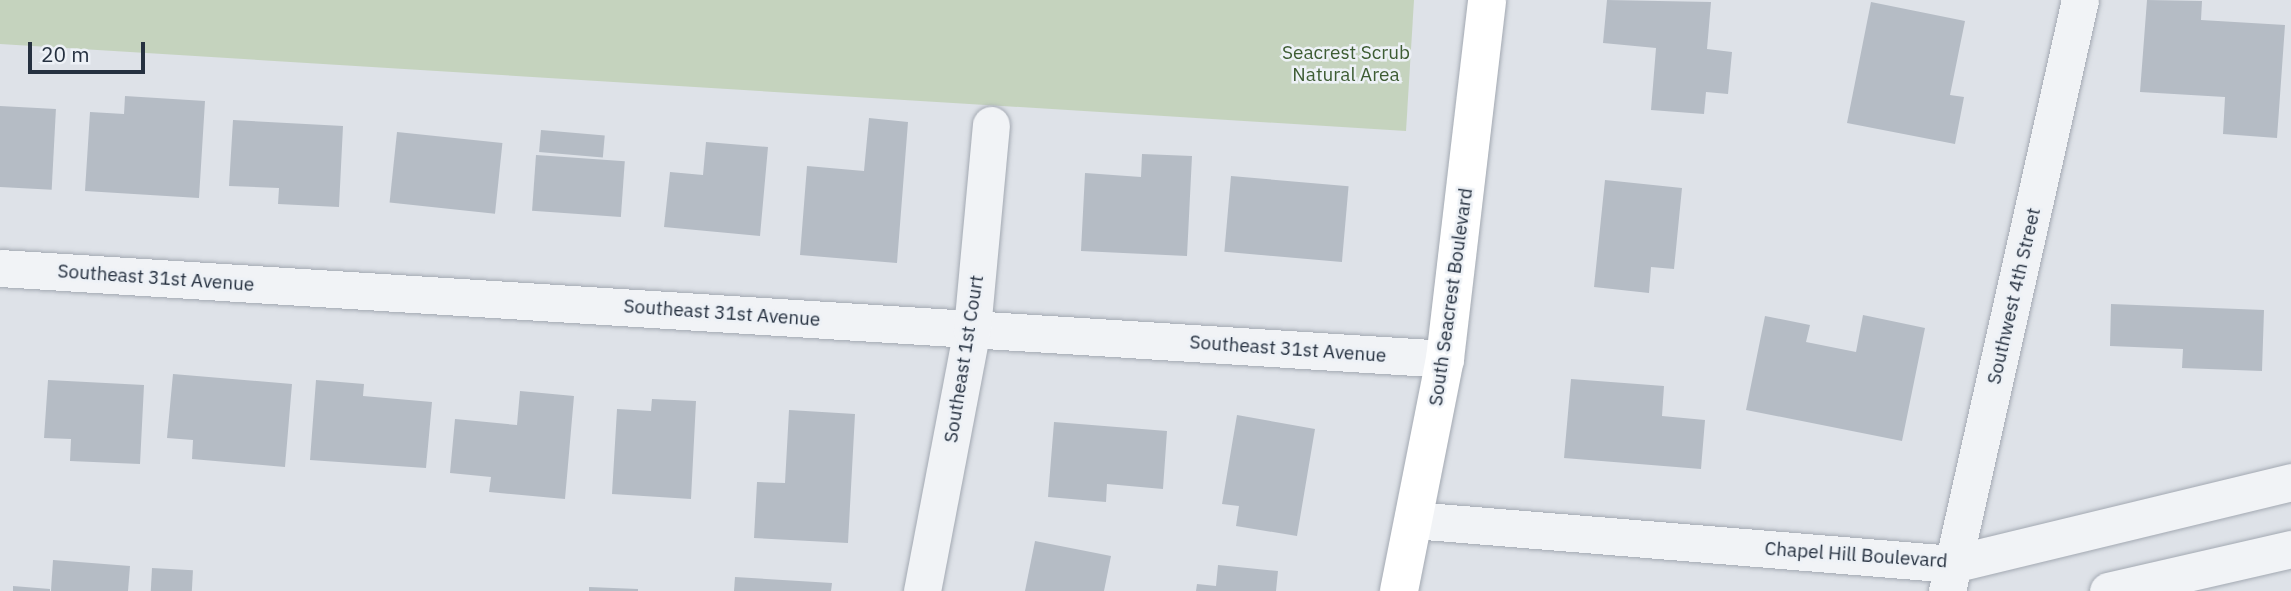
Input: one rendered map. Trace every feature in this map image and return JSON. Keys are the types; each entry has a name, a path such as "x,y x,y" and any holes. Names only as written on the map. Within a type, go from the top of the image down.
{"street":[{"name":"South Seacrest Boulevard","path":"1399,591 1445,359 1488,0"},
{"name":"Southwest 4th Street","path":"1950,578 2080,0"},
{"name":"Southeast 1st Court","path":"922,591 972,329 991,125"},
{"name":"Southeast 31st Avenue","path":"0,268 1445,359"},
{"name":"Chapel Hill Boulevard","path":"1413,520 1950,578 2291,482"},
{"path":"2109,591 2291,549"}],"green space":[{"name":"Seacrest Scrub Natural Area","path":"0,0 1414,0 1406,131 0,44"}],"building":[{"path":"1607,0 1711,2 1707,49 1732,52 1728,94 1706,92 1704,114 1651,110 1656,48 1603,43"},
{"path":"2147,0 2202,1 2201,20 2285,25 2277,138 2223,134 2225,97 2140,92"},
{"path":"1871,2 1965,21 1950,95 1964,97 1955,144 1847,123"},
{"path":"125,96 205,101 199,198 85,191 90,112 124,114"},
{"path":"0,106 56,109 52,190 0,187"},
{"path":"869,118 908,122 897,263 800,255 807,166 864,171"},
{"path":"233,120 343,126 339,207 278,204 279,188 229,186"},
{"path":"541,130 605,136 603,157 539,152"},
{"path":"397,132 502,143 495,214 390,203"},
{"path":"706,142 768,147 760,236 664,227 670,172 703,175"},
{"path":"1142,154 1192,156 1187,256 1081,251 1085,173 1141,177"},
{"path":"536,155 625,161 621,217 532,211"},
{"path":"1231,176 1349,186 1342,262 1224,252"},
{"path":"1605,180 1682,188 1674,269 1651,267 1649,293 1594,287"},
{"path":"2111,304 2264,310 2262,371 2182,368 2183,349 2110,346"},
{"path":"1863,315 1925,328 1902,441 1746,410 1765,316 1810,325 1806,342 1856,352"},
{"path":"173,374 292,384 285,467 192,459 193,440 167,438"},
{"path":"1571,379 1664,386 1662,416 1705,420 1701,469 1564,458"},
{"path":"48,380 144,385 140,464 70,461 71,439 44,438"},
{"path":"316,380 364,384 363,396 432,402 426,468 310,460"},
{"path":"520,391 574,396 565,499 489,492 491,477 450,473 455,419 517,425"},
{"path":"652,399 696,401 691,499 612,494 617,409 651,411"},
{"path":"789,410 855,414 848,543 754,538 757,482 785,483"},
{"path":"1237,415 1315,429 1297,536 1236,526 1239,506 1222,504"},
{"path":"1054,422 1167,431 1163,489 1107,484 1106,502 1048,497"},
{"path":"1035,541 1111,556 1104,591 1025,591"},
{"path":"53,560 130,566 128,591 51,591"},
{"path":"1218,565 1278,571 1276,591 1196,591 1197,584 1216,586"},
{"path":"152,568 193,570 192,591 151,591"},
{"path":"735,577 832,583 831,591 734,591"},
{"path":"13,586 50,589 50,591 13,591"},
{"path":"589,587 638,589 638,591 589,591"}]}
